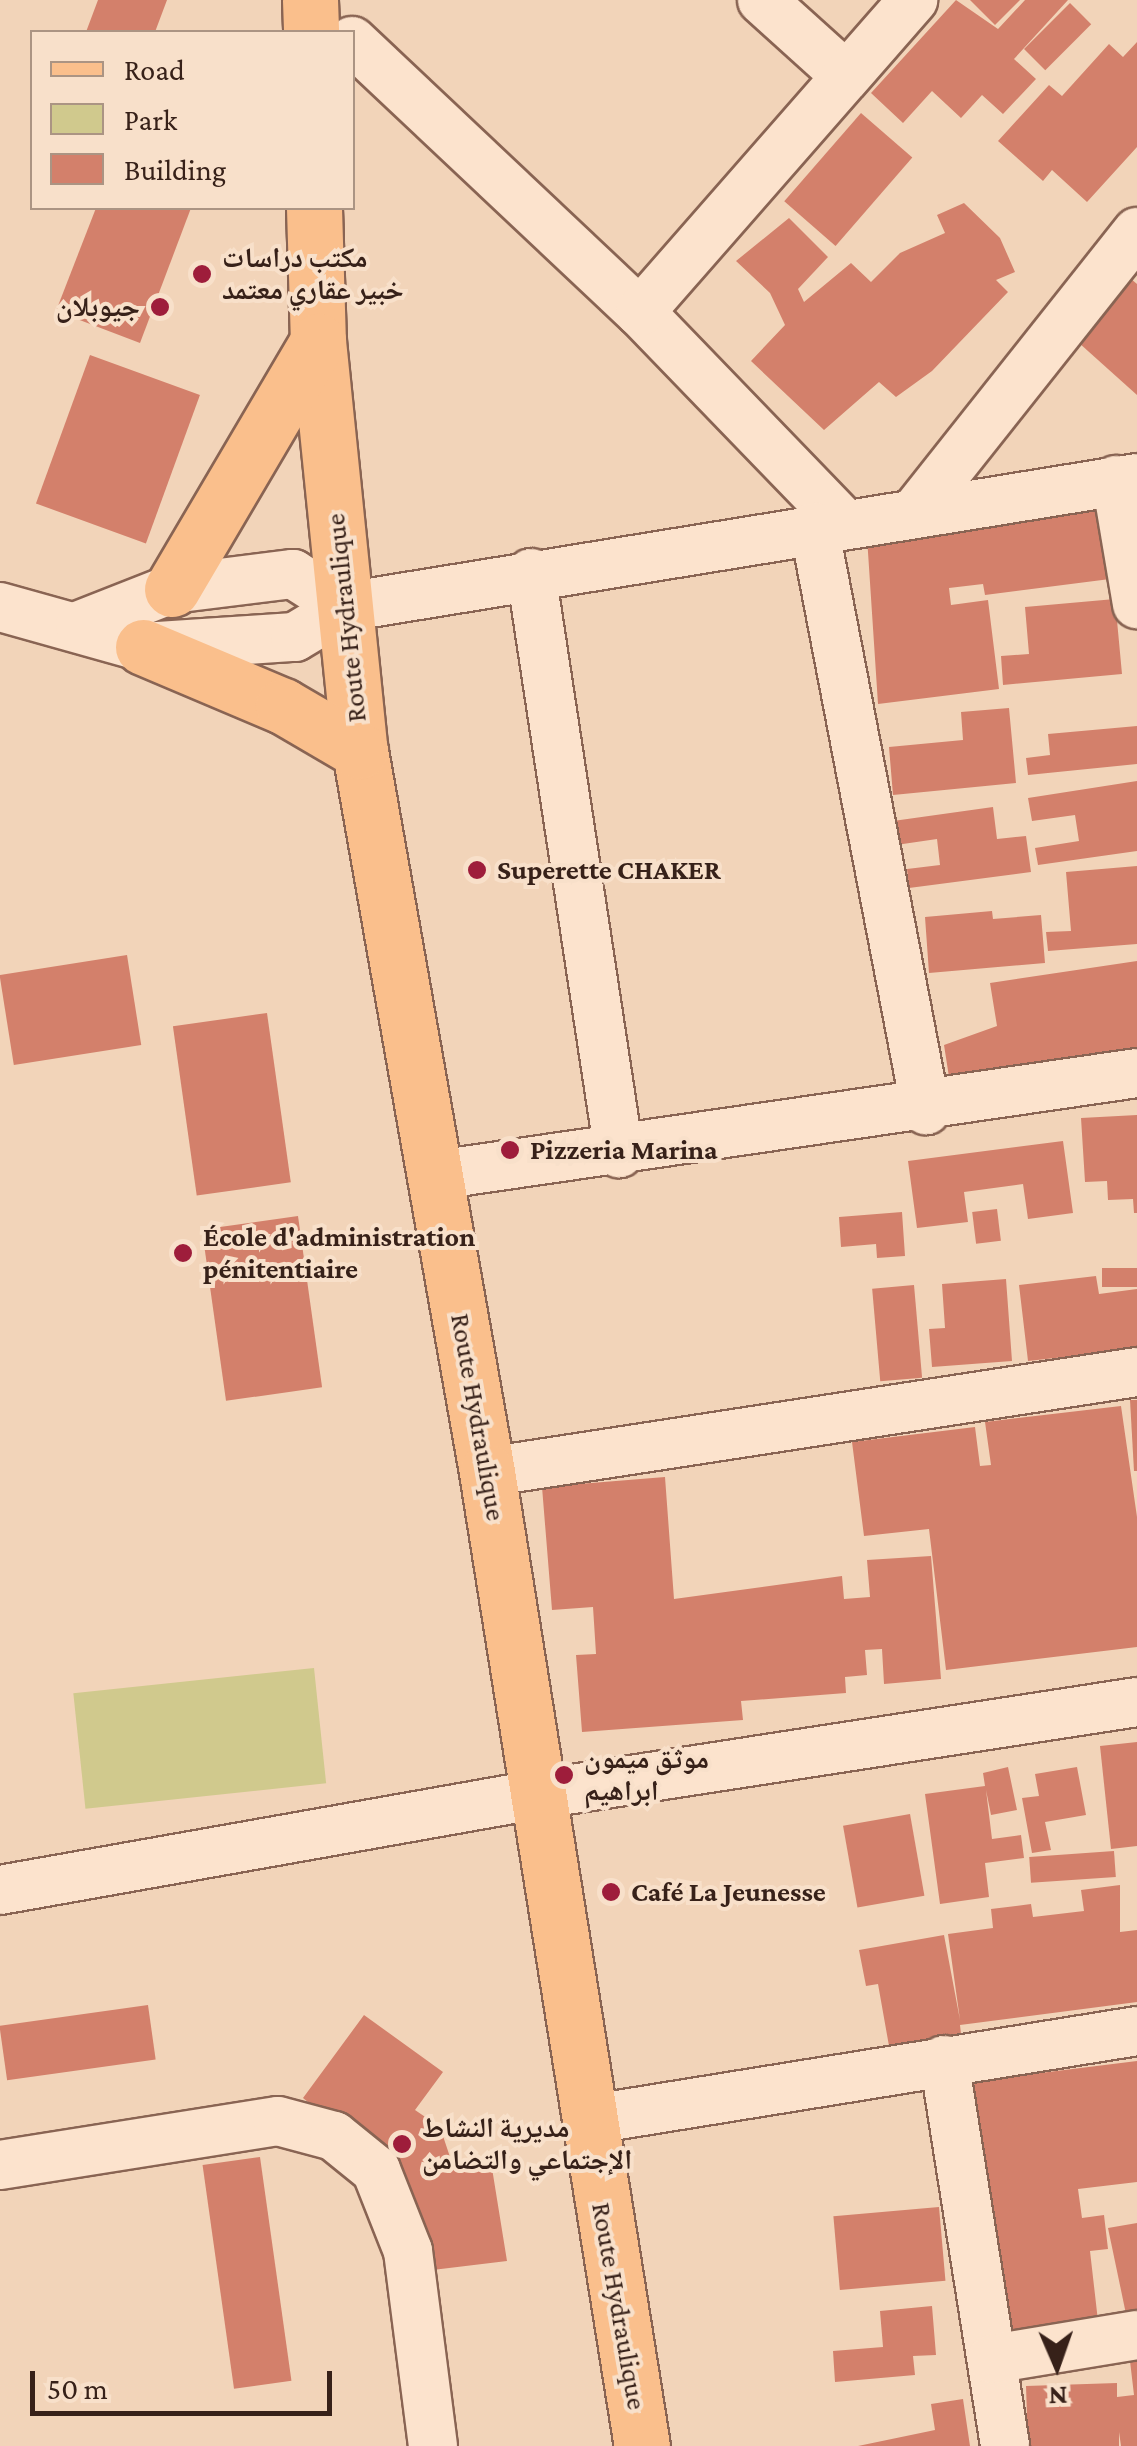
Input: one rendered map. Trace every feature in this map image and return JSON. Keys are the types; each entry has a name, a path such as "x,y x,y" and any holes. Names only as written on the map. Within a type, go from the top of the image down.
{"main road":[{"path":"310,0 311,30"},
{"name":"Route Hydraulique","path":"314,210 318,341 360,751 487,1472 540,1794 587,2120 642,2446"},
{"path":"172,589 318,341"},
{"path":"142,648 283,706 360,751"}],"street":[{"path":"310,0 342,30"},
{"path":"762,0 845,75"},
{"path":"640,312 913,0"},
{"path":"355,44 640,312 828,524 926,1110"},
{"path":"920,508 1137,232"},
{"path":"0,607 80,625 142,648 294,637 345,608 920,508 1126,479 1137,604"},
{"path":"80,625 172,589 294,574 345,608"},
{"path":"531,574 619,1153"},
{"path":"436,1175 926,1110 1137,1073"},
{"path":"487,1472 1137,1372"},
{"path":"0,1890 540,1794 1137,1702"},
{"path":"587,2120 1137,2030"},
{"path":"944,2060 1005,2446"},
{"path":"0,2166 278,2121 334,2136 376,2170 408,2251 433,2446"},
{"path":"992,2359 1137,2334"}],"green space":[{"path":"314,1668 326,1783 85,1809 73,1693"}],"building":[{"path":"98,0 167,0 156,30 87,30"},
{"path":"956,0 998,29 1025,0 1068,0 1014,59 1036,79 1003,114 982,95 961,118 932,91 903,123 871,93"},
{"path":"970,0 1020,0 995,25"},
{"path":"1070,3 1091,24 1045,70 1024,49"},
{"path":"1137,42 1137,147 1087,202 1052,170 1043,181 998,141 1049,85 1062,96 1109,44 1123,57"},
{"path":"861,113 912,158 836,246 784,201"},
{"path":"964,203 1000,238 1015,272 996,280 1008,292 932,371 896,397 879,382 824,430 751,361 785,325 770,293 736,261 789,218 828,257 798,289 804,302 851,263 871,282 900,253 945,233 937,215"},
{"path":"95,210 190,210 140,343 56,311"},
{"path":"1124,273 1137,284 1137,395 1069,334"},
{"path":"90,355 200,395 146,543 36,503"},
{"path":"1099,496 1110,579 985,595 983,584 949,588 951,605 988,600 999,689 878,704 866,522"},
{"path":"1115,599 1122,674 1003,685 1001,656 1029,654 1025,607"},
{"path":"1009,708 1016,783 893,795 889,747 963,740 961,712"},
{"path":"1137,726 1137,764 1028,775 1026,758 1050,755 1048,734"},
{"path":"1137,781 1137,851 1038,865 1035,848 1079,841 1075,815 1032,821 1028,798"},
{"path":"993,807 997,839 1026,836 1031,872 909,888 907,869 940,865 937,839 896,845 893,821"},
{"path":"1137,866 1137,944 1048,951 1046,932 1071,931 1066,872"},
{"path":"992,911 993,919 1041,915 1045,963 929,973 925,917"},
{"path":"127,955 141,1045 14,1065 0,975"},
{"path":"1137,961 1137,1049 949,1077 944,1045 997,1026 990,983"},
{"path":"267,1013 291,1182 197,1196 173,1026"},
{"path":"1137,1115 1134,1213 1133,1199 1108,1200 1107,1181 1085,1182 1081,1118"},
{"path":"1063,1141 1073,1213 1028,1219 1023,1184 964,1192 968,1222 917,1228 908,1161"},
{"path":"997,1209 1001,1241 976,1244 972,1212"},
{"path":"902,1212 905,1256 877,1258 876,1244 841,1247 839,1217"},
{"path":"298,1216 322,1387 226,1401 202,1229"},
{"path":"1102,1268 1137,1268 1137,1287 1102,1287"},
{"path":"1096,1276 1099,1294 1137,1289 1137,1349 1028,1361 1019,1285"},
{"path":"1006,1279 1012,1361 932,1367 929,1329 945,1328 942,1284"},
{"path":"914,1285 922,1378 880,1381 872,1289"},
{"path":"1130,1400 1137,1400 1137,1471 1134,1471"},
{"path":"1121,1406 1137,1517 1137,1647 946,1670 929,1529 864,1536 852,1442 975,1427 980,1466 991,1465 985,1422"},
{"path":"665,1477 674,1599 842,1576 844,1599 870,1597 867,1560 931,1556 941,1679 884,1684 882,1649 865,1650 867,1675 845,1677 846,1693 741,1701 743,1720 582,1732 576,1655 596,1654 593,1607 552,1610 542,1487"},
{"path":"1137,1742 1137,1846 1111,1849 1100,1746"},
{"path":"1008,1767 1017,1810 991,1815 986,1790 992,1839 1021,1835 1024,1858 985,1863 989,1897 940,1904 925,1794 985,1786 983,1773"},
{"path":"1077,1767 1086,1815 1045,1822 1051,1850 1032,1853 1022,1798 1039,1796 1035,1774"},
{"path":"910,1814 924,1896 857,1908 843,1826"},
{"path":"1114,1851 1116,1877 1031,1883 1029,1857"},
{"path":"1120,1885 1120,1932 1137,1930 1137,2002 960,2025 961,2034 889,2046 878,1984 866,1986 859,1950 944,1935 960,2020 948,1934 993,1928 991,1909 1031,1904 1033,1917 1084,1911 1081,1890"},
{"path":"148,2005 156,2059 7,2080 0,2026"},
{"name":"مديرية النشاط الإجتماعي والتضامن","path":"364,2015 443,2072 415,2110 440,2127 453,2166 491,2162 507,2261 416,2272 380,2160 303,2098"},
{"path":"1137,2061 1137,2182 1078,2189 1082,2218 1104,2215 1108,2249 1090,2251 1098,2321 999,2333 967,2082"},
{"path":"260,2157 291,2381 234,2389 203,2165"},
{"path":"939,2207 945,2281 840,2290 833,2216"},
{"path":"1137,2223 1137,2312 1126,2314 1108,2228"},
{"path":"932,2306 936,2355 913,2356 915,2375 835,2382 833,2351 883,2347 880,2311"},
{"path":"1137,2360 1137,2446 1121,2446 1119,2432 1119,2446 1028,2446 1026,2386 1117,2383 1117,2397 1134,2395 1130,2361"},
{"path":"963,2399 970,2446 858,2446 935,2430 931,2404"}],"place":[{"name":"مكتب دراسات خبير عقاري معتمد","path":"202,274"},
{"name":"جيوبلان","path":"160,307"},
{"name":"Superette CHAKER","path":"477,870"},
{"name":"Pizzeria Marina","path":"510,1150"},
{"name":"École d'administration pénitentiaire","path":"183,1253"},
{"name":"موثق ميمون ابراهيم","path":"564,1775"},
{"name":"Café La Jeunesse","path":"611,1892"},
{"name":"مديرية النشاط الإجتماعي والتضامن","path":"402,2144"}]}
